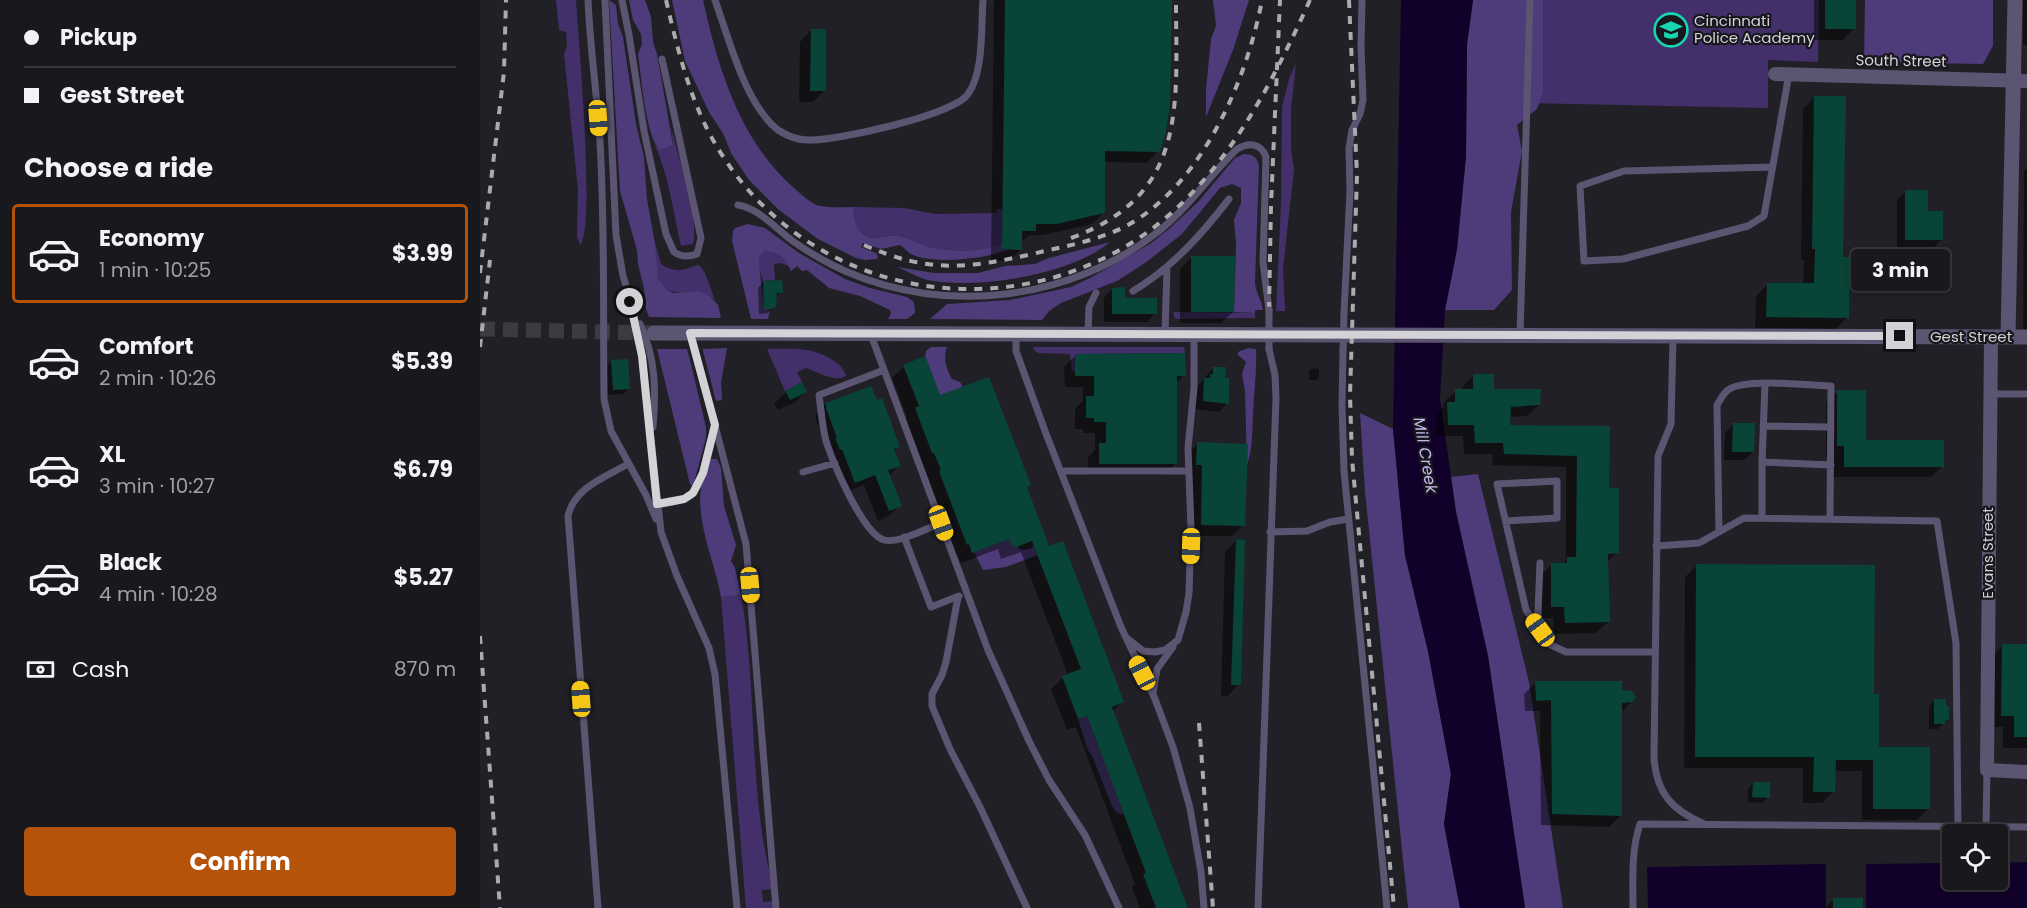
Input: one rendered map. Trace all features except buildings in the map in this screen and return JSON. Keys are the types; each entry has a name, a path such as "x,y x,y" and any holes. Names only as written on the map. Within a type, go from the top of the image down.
{"street":[{"path":"2008,337 2021,80 2015,0"},
{"name":"South Street","path":"1782,74 2021,80"},
{"name":"Gest Street","path":"654,333 2027,337"},
{"name":"Evans Street","path":"1987,770 1990,337"},
{"path":"1987,770 2027,772"}],"lane":[{"path":"588,0 600,142 604,399 610,431 646,495 708,648 716,674 737,908"},
{"path":"604,0 616,235 642,356 661,531"},
{"path":"621,0 644,130 666,234 674,252 680,256 690,256 697,254 701,238 662,59"},
{"path":"715,0 741,69 761,110 782,132 795,138 809,140 847,136 940,112 963,100 970,92 977,72 983,0"},
{"path":"1362,0 1363,100 1360,114 1352,130 1349,148 1350,191 1344,313 1342,452 1387,908"},
{"path":"1520,334 1530,0"},
{"path":"1772,167 1624,171 1580,186 1584,261 1623,259 1748,226 1764,216 1772,167 1782,74"},
{"path":"738,205 750,208 813,255 845,271 875,282 910,291 942,295 977,296 1017,293 1058,284 1111,261 1148,240 1185,208 1237,149 1245,145 1253,145 1263,150 1266,160 1263,253 1269,310 1269,349 1276,389 1258,908"},
{"path":"1133,291 1167,267 1206,227 1229,199"},
{"path":"1165,333 1167,267"},
{"path":"1088,333 1089,307 1096,293"},
{"path":"870,332 988,650 1029,741 1049,780 1085,835 1119,908"},
{"path":"690,333 743,526 747,552 776,908"},
{"path":"1016,333 1016,351 1061,471 1121,627 1155,699 1173,747 1189,801 1198,849 1204,908"},
{"path":"1155,699 1153,686 1156,671 1178,640 1189,593 1191,514 1188,471 1194,388 1194,333"},
{"path":"1673,335 1671,424 1658,456 1655,772 1660,789 1672,804 1684,815 1704,824"},
{"path":"884,370 819,395 825,437 847,490 871,530 886,540 904,537 941,523"},
{"path":"1762,518 1765,384"},
{"path":"1719,532 1717,405 1727,390 1740,385 1831,386 1830,519"},
{"path":"1990,394 2027,394"},
{"path":"657,504 684,499 693,493 703,473 715,425"},
{"path":"1763,426 1831,427"},
{"path":"1762,462 1831,465"},
{"path":"803,472 835,463"},
{"path":"597,908 568,516 572,503 583,491 628,464"},
{"path":"1061,471 1188,471"},
{"path":"1506,521 1557,518 1557,481 1497,484 1526,610 1551,645 1566,652 1655,652"},
{"path":"1656,546 1699,543 1744,518 1937,521 1956,643 1958,824"},
{"path":"1270,532 1307,531 1330,522 1348,519"},
{"path":"904,537 931,607 968,593"},
{"path":"1540,563 1538,612 1540,630"},
{"path":"958,597 946,662 932,694 932,706 950,749 1027,908"},
{"path":"1121,627 1131,643 1148,652 1165,651 1178,640"},
{"path":"1986,824 1987,770"},
{"path":"1633,908 1633,857 1640,824 1942,826"},
{"path":"2008,827 2027,827"}],"shaded area":[{"path":"556,0 576,0 586,169 585,231 580,245 577,236 578,190 564,54 567,47 566,32 559,30"},
{"path":"609,0 616,5 618,24 623,37 636,124 644,157 647,199 658,278 667,290 674,293 700,291 710,296 718,305 721,318 649,317 646,309 637,250 620,191"},
{"path":"629,0 645,0 651,17 653,42 673,145 670,147 660,149 651,133 638,54 642,44 641,34 633,20"},
{"path":"672,0 703,0 724,77 745,126 775,169 806,198 820,206 853,207 858,227 863,234 870,237 898,236 929,247 956,251 977,250 1002,242 1009,249 988,256 946,260 911,254 900,245 881,249 863,243 861,247 878,256 877,259 865,260 856,258 818,239 779,210 749,180 731,153 685,61"},
{"path":"1213,0 1249,0 1233,50 1206,117 1211,39 1216,26"},
{"path":"1473,0 1543,0 1543,92 1537,109 1517,125 1522,151 1511,212 1512,290 1494,310 1445,310 1457,249 1466,156 1467,44"},
{"name":"Cincinnati Police Academy","path":"1524,0 1819,0 1818,62 1768,60 1768,108 1520,103"},
{"path":"1865,0 1993,0 1993,46 1983,64 1864,62"},
{"path":"1296,63 1291,108 1291,150 1294,169 1283,268 1285,311 1276,311 1282,107 1289,79"},
{"path":"671,126 687,185 693,218 693,244 681,246 667,181 654,143 657,147 671,147 673,144"},
{"path":"1244,154 1254,157 1259,166 1255,283 1263,310 1255,310 1255,313 1234,312 1236,244 1234,220 1241,203 1241,188 1232,184 1220,188 1182,234 1145,263 1117,281 1061,303 1049,311 1042,320 930,319 947,304 1010,300 1071,287 1090,278 1150,244 1170,228 1198,202 1235,158"},
{"path":"853,207 904,208 935,214 997,213 997,209 1003,209 1002,242 977,250 956,251 929,247 898,236 870,237 863,234 858,227"},
{"path":"748,224 765,228 799,253 845,279 907,297 914,302 915,313 907,319 888,319 891,314 890,310 860,296 829,288 807,270 802,271 797,266 791,271 781,256 765,251 759,257 759,263 764,309 770,309 768,319 751,319 732,241 735,228"},
{"path":"652,232 661,264 669,269 678,270 700,266 715,300 703,294 667,290 658,278"},
{"path":"1110,242 1093,254 1072,263 1048,271 996,281 947,283 927,280 897,267 934,273 978,273 1005,266 1035,264 1049,258"},
{"path":"765,251 780,255 787,262 788,266 781,263 774,264 775,280 763,281 759,268 759,257"},
{"path":"1173,312 1255,313 1255,318 1175,319"},
{"path":"931,347 947,347 945,359 948,371 952,379 960,382 963,387 945,408 925,356 926,351"},
{"path":"1033,347 1184,347 1185,353 1076,354 1075,372 1072,370 1070,354 1038,353"},
{"path":"727,348 721,383 722,400 716,401 703,349"},
{"path":"1248,348 1256,349 1256,357 1252,440 1247,465 1245,391 1242,374 1246,362 1238,355 1238,352"},
{"path":"657,349 687,349 689,356 706,427 706,438 693,486 690,484"},
{"path":"767,349 802,349 818,353 838,364 846,376 832,378 806,368 797,372 802,382 785,391"},
{"path":"961,412 1013,548 1017,546 1021,550 1034,546 1038,555 1006,567 983,570 974,552 996,544"},
{"path":"1360,413 1393,429 1405,555 1428,651 1451,774 1444,824 1460,908 1408,908 1365,492"},
{"path":"711,459 717,459 721,468 724,506 736,545 731,561 735,568 741,595 721,597 703,528 700,493"},
{"path":"1478,474 1529,682 1563,908 1525,908 1488,656 1456,512 1451,477"},
{"path":"741,595 746,624 759,809 767,863 774,889 762,890 763,902 775,901 774,908 746,908 721,597"},
{"path":"1087,716 1124,814 1117,813 1112,806 1087,748 1078,719"}],"water":[{"name":"Mill Creek","path":"1401,0 1473,0 1467,44 1466,156 1457,249 1445,310 1440,399 1456,512 1488,656 1525,908 1460,908 1444,824 1451,774 1428,651 1405,555 1393,429"},
{"path":"2027,862 2027,908 1866,908 1866,864 1942,863 1942,890 2008,890 2008,863"},
{"path":"1826,864 1826,908 1648,908 1647,867"}],"tunnel":[{"path":"480,329 654,333"}],"railway":[{"path":"480,273 504,72 506,0"},
{"path":"666,0 688,82 703,121 724,158 765,208 814,246 870,272 929,286 990,288 1050,278 1108,256 1162,221 1187,198 1230,147 1281,61 1310,0"},
{"path":"1071,238 1109,220 1137,197 1156,171 1168,142 1174,110 1176,0"},
{"path":"864,245 887,254 928,264 967,265 1069,246 1128,225 1154,207 1178,184 1199,157 1217,127 1233,96 1245,63 1262,0"},
{"path":"1269,310 1280,0"},
{"path":"1349,0 1357,175 1350,395 1352,459 1394,908"},
{"path":"480,347 490,260"},
{"path":"480,636 500,908"},
{"path":"1199,723 1213,908"}],"place":[{"name":"Cincinnati Police Academy","path":"1671,30"}],"route":[{"path":"630,302 642,356 657,504 684,499 693,493 703,473 715,425 690,333 1900,336"}]}
